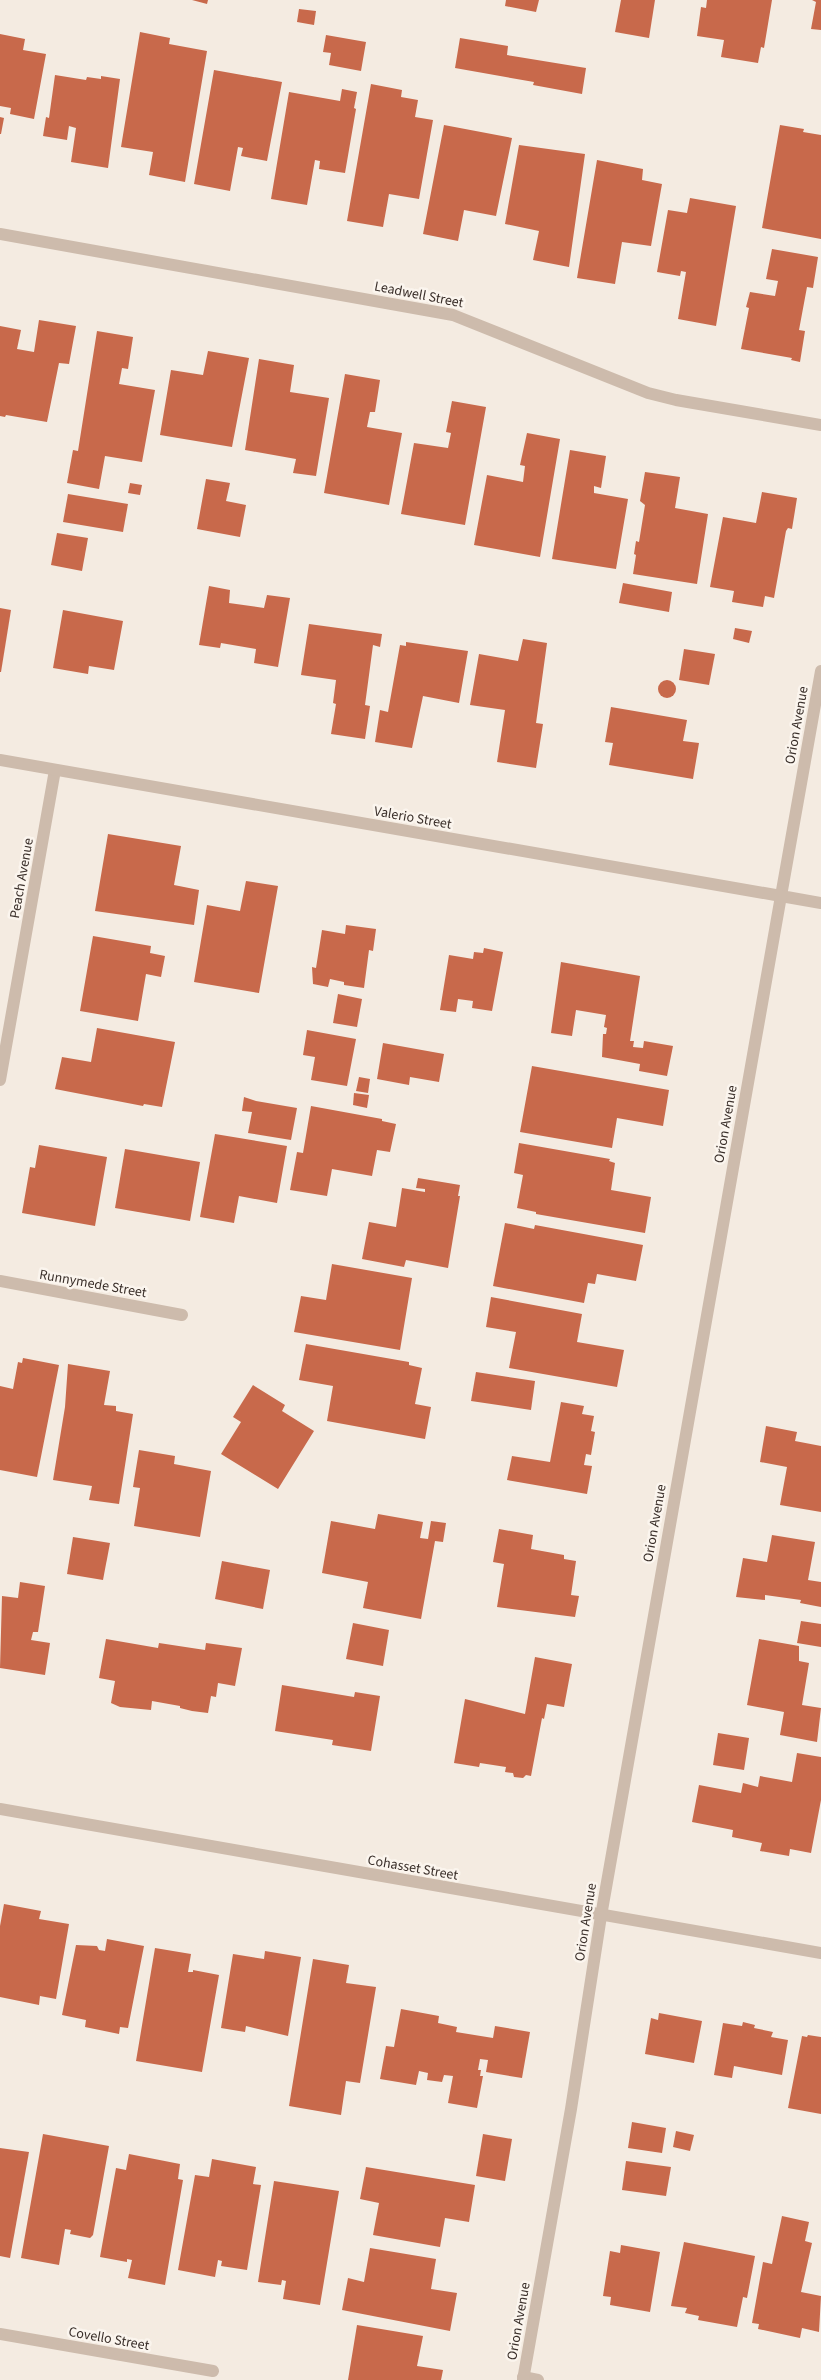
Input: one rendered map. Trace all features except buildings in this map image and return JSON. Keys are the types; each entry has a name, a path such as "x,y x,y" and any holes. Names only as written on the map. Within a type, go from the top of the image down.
{"street":[{"name":"Leadwell Street","path":"0,234 453,314 492,328 648,393 676,400 821,425"},
{"name":"Orion Avenue","path":"523,2379 571,2108 601,1916 821,671"},
{"name":"Valerio Street","path":"0,760 821,903"},
{"name":"Peach Avenue","path":"0,1080 56,770"},
{"name":"Runnymede Street","path":"0,1281 182,1315"},
{"name":"Cohasset Street","path":"0,1809 601,1916 821,1953"},
{"name":"Covello Street","path":"0,2334 213,2371"},
{"path":"523,2379 538,2380"}]}
